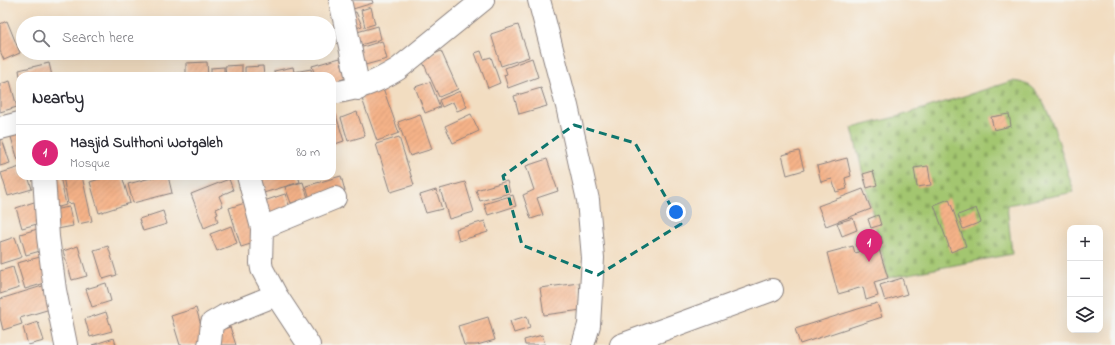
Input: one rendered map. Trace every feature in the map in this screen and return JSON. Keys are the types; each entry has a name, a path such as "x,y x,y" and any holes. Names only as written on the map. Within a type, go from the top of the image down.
{"street":[{"path":"340,0 358,82"},
{"path":"336,91 358,82 384,78 398,69 483,0"},
{"path":"539,0 567,106 588,200 593,258 589,324 583,345"},
{"path":"0,128 16,124"},
{"path":"44,180 48,236 55,290 66,345"},
{"path":"249,180 262,228 261,263 276,295 309,345"},
{"path":"262,228 335,198"},
{"path":"621,345 772,290"},
{"path":"209,345 212,323 224,316 276,295"}],"highlighted area":[{"path":"574,125 635,143 681,224 598,275 522,245 503,176"}],"green space":[{"path":"1012,81 1029,85 1041,98 1052,123 1074,192 1007,205 1012,254 888,278 852,128 900,116"}],"building":[{"path":"342,0 372,0 373,3 346,11"},
{"path":"371,7 375,24 365,27 361,10"},
{"path":"356,12 362,26 351,30 346,15"},
{"path":"7,21 16,43 16,55 4,60 0,51 0,24"},
{"path":"518,25 529,57 501,66 491,34"},
{"path":"378,26 381,39 354,47 350,34"},
{"path":"382,41 387,59 358,67 353,50"},
{"path":"441,51 458,89 439,97 422,60"},
{"path":"481,51 484,59 491,57 500,83 488,88 475,53"},
{"path":"340,58 346,78 336,82 336,72 314,72 312,66"},
{"path":"532,58 538,77 508,88 504,75 507,74 505,68"},
{"path":"207,62 208,72 186,72 186,63"},
{"path":"49,63 51,72 19,72 19,70"},
{"path":"242,65 242,72 226,72 225,66"},
{"path":"263,66 264,72 245,72 245,67"},
{"path":"224,67 224,72 211,72 211,68"},
{"path":"293,67 294,72 274,72"},
{"path":"311,69 311,72 294,72"},
{"path":"10,81 16,107 0,112 0,84"},
{"path":"430,82 440,107 425,113 415,87"},
{"path":"383,88 399,133 377,141 361,96"},
{"path":"541,88 547,106 519,114 514,96"},
{"path":"460,91 467,107 457,111 453,102 442,107 439,100"},
{"path":"357,112 365,136 348,141 341,118"},
{"path":"420,114 432,149 410,156 398,122"},
{"path":"471,114 479,131 453,143 445,126"},
{"path":"1009,114 1011,126 994,130 991,117"},
{"path":"336,115 344,141 336,144"},
{"path":"16,133 16,154 10,134"},
{"path":"399,137 414,185 391,192 376,144"},
{"path":"2,139 10,163 0,166 0,140"},
{"path":"799,151 804,170 787,175 782,155"},
{"path":"847,158 851,176 845,178 847,189 836,192 832,179 821,182 817,166"},
{"path":"547,159 558,191 537,198 543,215 531,219 523,195 534,190 526,166"},
{"path":"928,166 931,185 917,187 914,168"},
{"path":"16,168 16,180 29,180 32,189 8,196 1,173"},
{"path":"873,171 877,185 867,188 863,174"},
{"path":"341,176 345,191 311,202 306,186 327,180 336,180 336,177"},
{"path":"46,180 61,180 66,205 52,209"},
{"path":"64,180 83,180 92,221 78,224 73,203 68,204"},
{"path":"96,180 123,180 130,203 99,213 90,182"},
{"path":"143,180 169,180 172,193 133,203 128,184"},
{"path":"226,180 229,180 233,190 219,196 223,206 216,209 218,214 216,215 218,222 204,228 191,194"},
{"path":"258,180 299,180 300,182 260,194"},
{"path":"507,181 510,193 480,201 476,190"},
{"path":"303,182 308,198 291,203 285,187"},
{"path":"465,182 474,212 449,219 440,189"},
{"path":"863,189 871,209 826,226 818,206"},
{"path":"436,190 442,209 426,213 420,195"},
{"path":"285,194 290,208 263,217 258,203"},
{"path":"513,195 516,206 488,215 484,204"},
{"path":"949,199 966,246 951,252 934,205"},
{"path":"34,202 41,223 22,228 16,208"},
{"path":"245,203 257,242 241,247 229,208"},
{"path":"69,207 73,226 52,230 48,211"},
{"path":"976,208 981,222 963,229 958,215"},
{"path":"163,211 167,224 143,231 139,219"},
{"path":"878,215 881,225 871,228 868,219"},
{"path":"853,218 857,230 842,236 837,223"},
{"path":"485,221 488,232 459,241 456,229"},
{"path":"231,226 237,243 217,251 210,234"},
{"path":"41,228 47,249 26,255 20,234"},
{"path":"881,236 883,244 878,246 888,278 874,282 878,296 866,300 863,287 838,294 827,253 853,246 855,253 859,252 856,244"},
{"path":"15,237 22,257 0,264 0,242"},
{"path":"78,246 87,276 72,280 63,251"},
{"path":"108,246 117,275 103,279 94,250"},
{"path":"44,256 52,281 25,289 17,263"},
{"path":"13,267 19,288 0,294 0,271"},
{"path":"902,278 907,294 885,301 880,285"},
{"path":"106,283 111,301 92,307 86,289"},
{"path":"579,283 582,310 544,315 540,288"},
{"path":"49,284 57,307 20,318 22,324 3,330 0,318 0,299"},
{"path":"877,303 882,317 800,344 795,329"},
{"path":"196,308 206,342 197,345 180,345 171,316"},
{"path":"106,312 112,331 90,337 85,319"},
{"path":"527,316 530,328 514,333 510,321"},
{"path":"488,317 495,340 477,345 464,345 458,326"},
{"path":"38,322 44,341 28,345 23,327"},
{"path":"230,327 236,345 218,345 214,332"},
{"path":"542,335 545,344 525,345 524,340"},
{"path":"114,338 116,345 92,345"}],"place":[{"name":"Masjid Sulthoni Wotgaleh","path":"869,262"}]}
